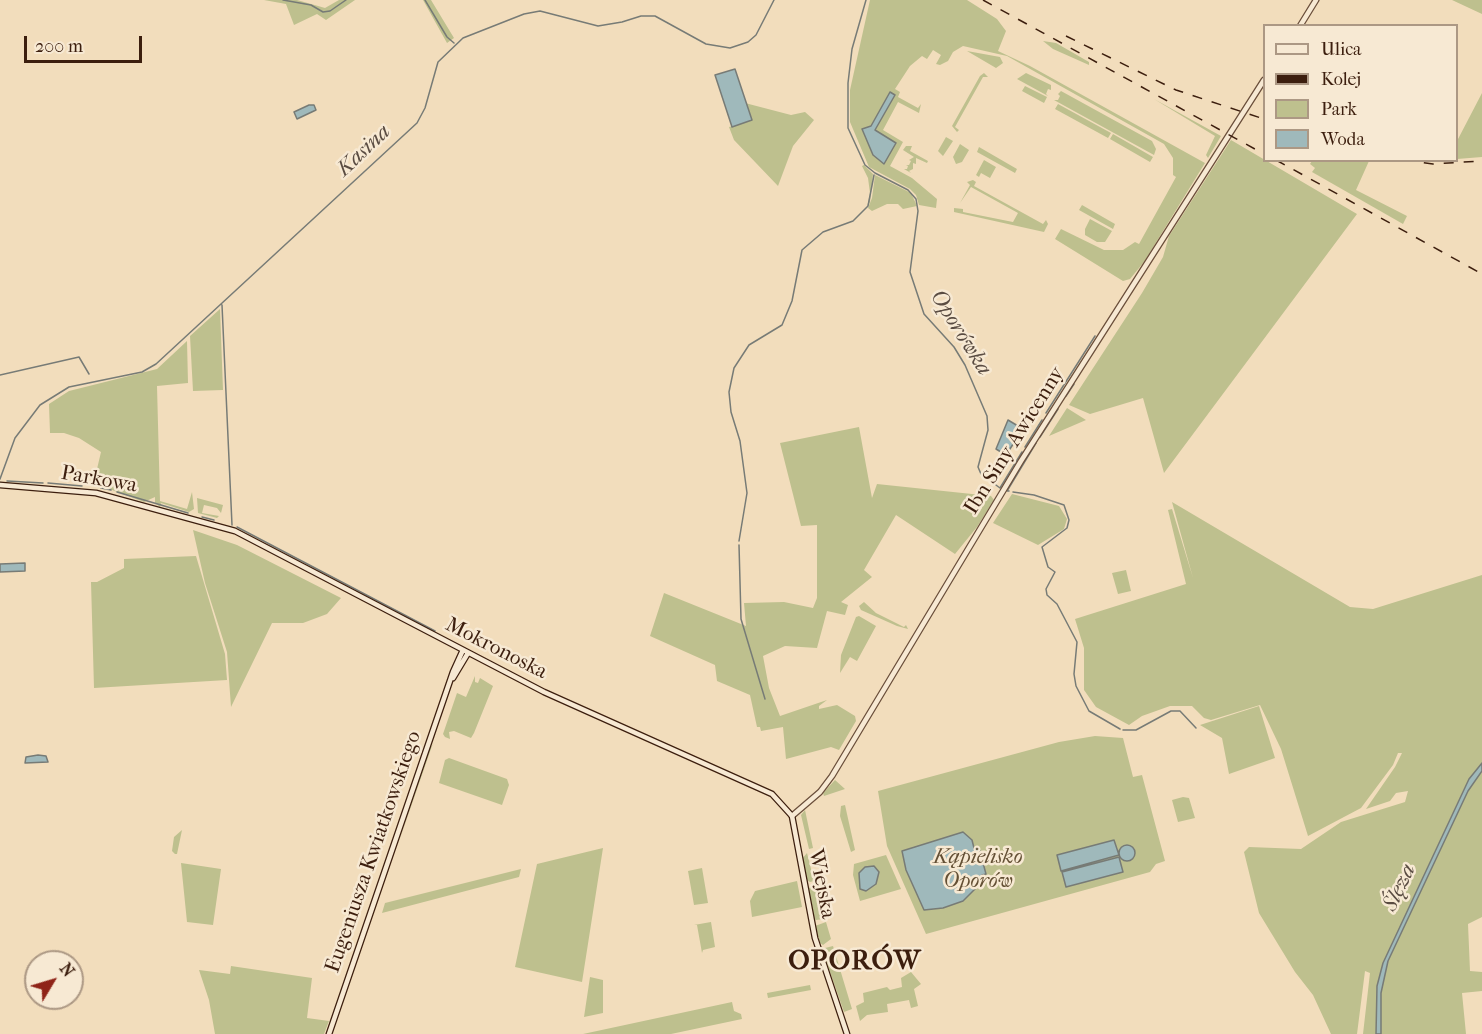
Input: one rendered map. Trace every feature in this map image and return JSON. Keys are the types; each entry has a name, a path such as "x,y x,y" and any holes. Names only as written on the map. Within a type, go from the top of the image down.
{"main road":[{"path":"1301,24 1316,0"},
{"name":"Ibn Siny Awicenny","path":"792,816 820,792 832,776 1034,441 1263,82"},
{"name":"Parkowa","path":"2,485 91,492 190,518"},
{"name":"Mokronoska","path":"190,518 244,535 544,692 766,790 788,808"},
{"name":"Eugeniusza Kwiatkowskiego","path":"329,1034 451,680 466,651"},
{"name":"Wiejska","path":"788,808 792,816 815,938 847,1034"}],"green space":[{"path":"264,0 297,0 325,8 339,0 355,0 326,20 317,14 294,25 286,4"},
{"path":"423,0 431,0 454,38 447,43"},
{"path":"870,0 967,0 997,19 1006,31 998,51 1030,66 1205,163 1144,262 1130,279 1123,281 1055,239 1061,229 1104,250 1123,250 1135,242 1139,244 1176,177 1173,175 1173,158 1164,144 1007,56 963,46 953,52 948,61 940,65 936,64 941,55 933,50 927,59 922,56 910,66 895,89 900,92 898,97 918,108 921,104 919,113 898,102 883,130 903,142 890,166 912,178 937,199 936,208 919,205 916,195 910,189 869,167 850,122 850,90"},
{"path":"1452,0 1482,0 1482,14"},
{"path":"1043,41 1056,43 1089,62 1089,65 1053,49"},
{"path":"967,51 1000,57 1003,63 996,68"},
{"path":"984,73 988,77 983,77 955,127 959,130 957,132 952,126 980,76"},
{"path":"1026,73 1051,85 1051,90 1048,89 1046,94 1048,96 1017,79"},
{"path":"1025,86 1047,97 1044,103 1022,91"},
{"path":"1061,91 1152,141 1156,149 1154,155 1054,100 1058,100 1060,96 1058,94"},
{"path":"1482,93 1482,157 1458,159 1458,139"},
{"path":"1154,99 1221,136 1208,158 1206,155 1215,136"},
{"path":"745,103 791,115 805,112 814,120 793,146 778,186 734,140 729,127 752,120"},
{"path":"1058,104 1111,133 1108,138 1055,109"},
{"path":"1113,134 1153,157 1150,162 1110,139"},
{"path":"946,137 953,141 943,156 938,151"},
{"path":"1231,140 1263,159 1263,162 1268,162 1357,214 1164,473 1143,398 1090,414 1069,405 1142,293 1163,257 1169,236"},
{"path":"960,144 969,150 962,162 956,164 953,157"},
{"path":"906,146 912,146 910,151 928,161 927,163 916,158 916,164 913,163 913,169 909,171 911,173 904,169 907,169 906,165 909,165 911,161 909,160 914,157 903,150"},
{"path":"979,147 1017,169 1015,173 977,152"},
{"path":"984,160 996,167 990,178 981,173 979,177 976,175"},
{"path":"1311,162 1369,162 1356,190 1407,216 1403,224 1312,172 1315,168 1310,164"},
{"path":"864,165 873,174 870,202 867,207 870,193 868,178 862,166"},
{"path":"875,175 911,193 917,206 903,209 898,204 887,204 872,211 868,208 872,198"},
{"path":"973,180 976,182 974,186 1043,224 1046,220 1048,224 1044,232 954,212 954,208 963,209 963,212 1013,222 1018,213 971,187 960,203 970,185 967,182"},
{"path":"1082,205 1115,224 1113,229 1079,210"},
{"path":"1090,219 1112,231 1105,242 1097,242 1085,235"},
{"path":"220,309 223,390 193,391 190,336"},
{"path":"187,341 188,383 157,386 160,501 187,509 192,492 194,509 189,512 161,503 160,507 155,503 155,497 144,502 112,490 93,486 101,452 79,438 64,433 50,433 49,404 69,391 157,369"},
{"path":"1067,408 1086,420 1049,436"},
{"path":"859,427 872,498 877,484 991,496 994,500 977,527 955,554 896,515 864,570 872,577 841,602 848,605 845,615 827,611 817,648 785,646 763,656 769,688 780,716 827,700 819,706 819,709 837,705 855,716 856,721 839,750 831,747 786,759 783,727 761,731 760,727 757,727 750,695 717,681 715,665 650,636 664,593 746,626 744,603 784,602 813,608 817,598 817,525 801,526 780,443"},
{"path":"1012,494 1059,506 1067,519 1064,529 1038,545 993,523"},
{"path":"197,498 223,505 221,513 217,508 204,505 202,513 219,516 217,518 198,513"},
{"path":"1172,502 1350,607 1373,609 1482,575 1482,763 1465,787 1383,963 1377,986 1376,1034 1363,1034 1370,973 1365,971 1357,1034 1331,1034 1313,995 1295,972 1259,913 1244,852 1249,847 1301,849 1341,822 1405,802 1408,791 1396,793 1390,801 1366,809 1402,753 1398,753 1393,765 1361,808 1308,836 1281,749 1260,705 1211,720 1204,718 1192,706 1170,706 1142,716 1129,725 1096,707 1084,690 1084,648 1075,619 1186,584 1168,510 1172,509 1193,578"},
{"path":"193,530 237,545 341,598 327,614 303,623 272,623 231,707 227,652 205,583"},
{"path":"196,556 225,654 227,680 94,688 91,582 97,582 124,568 124,559"},
{"path":"1126,570 1131,591 1118,594 1112,573"},
{"path":"864,602 876,613 904,627 906,625 908,629 861,610 859,606"},
{"path":"859,616 876,626 857,661 850,657 840,673 841,655 856,617"},
{"path":"475,676 475,682 478,683 480,678 493,686 474,733 471,738 454,731 449,732 450,739 445,737 443,734 457,693 466,697"},
{"path":"1259,706 1275,758 1229,774 1222,738 1200,725"},
{"name":"Kąpielisko Oporów","path":"1095,736 1123,738 1133,777 1142,775 1165,861 1156,864 1150,872 926,934 887,846 878,791 1059,742","holes":["1119,857 1123,872 1062,872"]},
{"path":"434,743 432,746 396,850 430,748"},
{"path":"449,758 507,779 509,785 502,805 439,783 445,760"},
{"path":"1482,771 1482,917 1468,924 1470,971 1482,972 1482,991 1462,993 1466,1034 1381,1034 1381,993 1388,961 1468,791"},
{"path":"835,780 845,789 824,796 823,793"},
{"path":"1189,798 1195,818 1178,822 1172,800"},
{"path":"845,805 855,850 851,852 840,816 841,806"},
{"path":"805,810 813,848 809,849 801,815"},
{"path":"182,830 177,854 175,854 172,851 174,837"},
{"path":"603,848 582,982 515,967 537,864"},
{"path":"807,853 814,881 810,882 806,880 802,859"},
{"path":"886,855 901,889 860,901 853,875 854,864"},
{"path":"181,863 221,869 213,925 187,922"},
{"path":"702,868 708,903 694,905 688,871"},
{"path":"521,869 519,877 382,913 385,903"},
{"path":"797,881 802,907 752,917 750,901 755,891"},
{"path":"815,883 825,919 813,919 808,889"},
{"path":"711,922 715,947 703,950 702,953 697,925 694,925"},
{"path":"826,922 831,939 823,945 820,943 815,926"},
{"path":"833,946 852,1009 844,1012 823,952 825,948"},
{"path":"231,966 312,978 307,1018 329,1021 324,1034 215,1034 209,1000 199,970 230,974"},
{"path":"911,972 921,984 914,989 918,1006 911,1008 909,1000 887,1004 888,1012 867,1015 860,1021 856,1006 864,1002 863,993 887,987 890,990 902,987 901,978"},
{"path":"590,977 603,980 603,1013 584,1017"},
{"path":"810,985 811,990 768,998 767,993"},
{"path":"732,1002 734,1011 741,1014 742,1019 671,1034 583,1034"}],"water":[{"path":"735,69 752,120 732,127 715,75"},
{"path":"890,92 895,95 875,130 896,143 884,164 873,155 862,129 871,126"},
{"path":"314,105 316,110 297,119 294,112"},
{"path":"1008,420 1023,429 1006,455 996,449"},
{"path":"25,563 25,571 0,572 0,564"},
{"path":"46,756 48,762 25,763 26,757"},
{"path":"1482,763 1482,771 1468,791 1388,961 1381,993 1381,1034 1376,1034 1377,986 1383,963 1469,779"},
{"path":"963,832 972,840 974,848 979,848 986,874 982,875 981,883 963,901 943,908 924,910 906,870 902,851"},
{"path":"1114,840 1119,855 1061,871 1057,855"},
{"path":"1127,845 1133,847 1135,853 1133,859 1127,861 1121,859 1119,853 1121,847"},
{"path":"1119,857 1123,872 1066,887 1062,872"},
{"path":"874,866 879,872 876,884 866,891 860,889 859,873 865,867"}],"waterway":[{"path":"283,0 311,5 323,12 330,11 346,0"},
{"path":"425,0 447,37 454,43"},
{"name":"Kasina","path":"0,479 15,438 40,405 69,387 142,372 156,364 417,123 425,108 438,62 463,38 524,14 540,11 598,26 641,16 655,16 706,44 730,48 748,42 756,35 774,0"},
{"name":"Oporówka","path":"866,0 852,49 848,83 848,128 865,165 875,173 908,190 916,199 918,211 910,272 924,314 954,347 965,365 987,416 988,430 978,467 981,474 1000,488 1022,452"},
{"path":"739,541 747,493 740,441 731,412 729,392 734,368 749,345 782,325 792,301 802,250 823,232 853,221 868,206 874,175"},
{"path":"222,305 232,525"},
{"path":"1046,413 1095,336"},
{"path":"0,375 79,357 89,374"},
{"path":"1066,396 1074,384"},
{"path":"1040,437 1058,409"},
{"path":"1025,447 1042,420"},
{"path":"1009,491 1007,491 1036,443"},
{"path":"7,481 43,483"},
{"path":"48,483 82,486"},
{"path":"101,488 111,490"},
{"path":"117,492 188,513"},
{"name":"Oporówka","path":"1013,492 1034,495 1064,505 1069,520 1067,528 1042,547 1048,567 1055,572 1046,589 1047,595 1057,604 1077,642 1074,674 1076,686 1089,711 1120,729"},
{"path":"202,517 214,520"},
{"path":"237,527 435,631"},
{"path":"739,545 741,619 765,699"},
{"name":"Oporówka","path":"1123,730 1136,730 1171,711 1180,711 1196,728"}],"railway":[{"path":"983,0 1263,153"},
{"path":"1066,36 1176,90 1263,119"},
{"path":"1418,162 1433,164 1482,161"},
{"path":"1280,162 1482,274"}],"district":[{"name":"OPORÓW","path":"855,962"}],"water label":[{"name":"Ślęza","path":"1400,888"}]}
